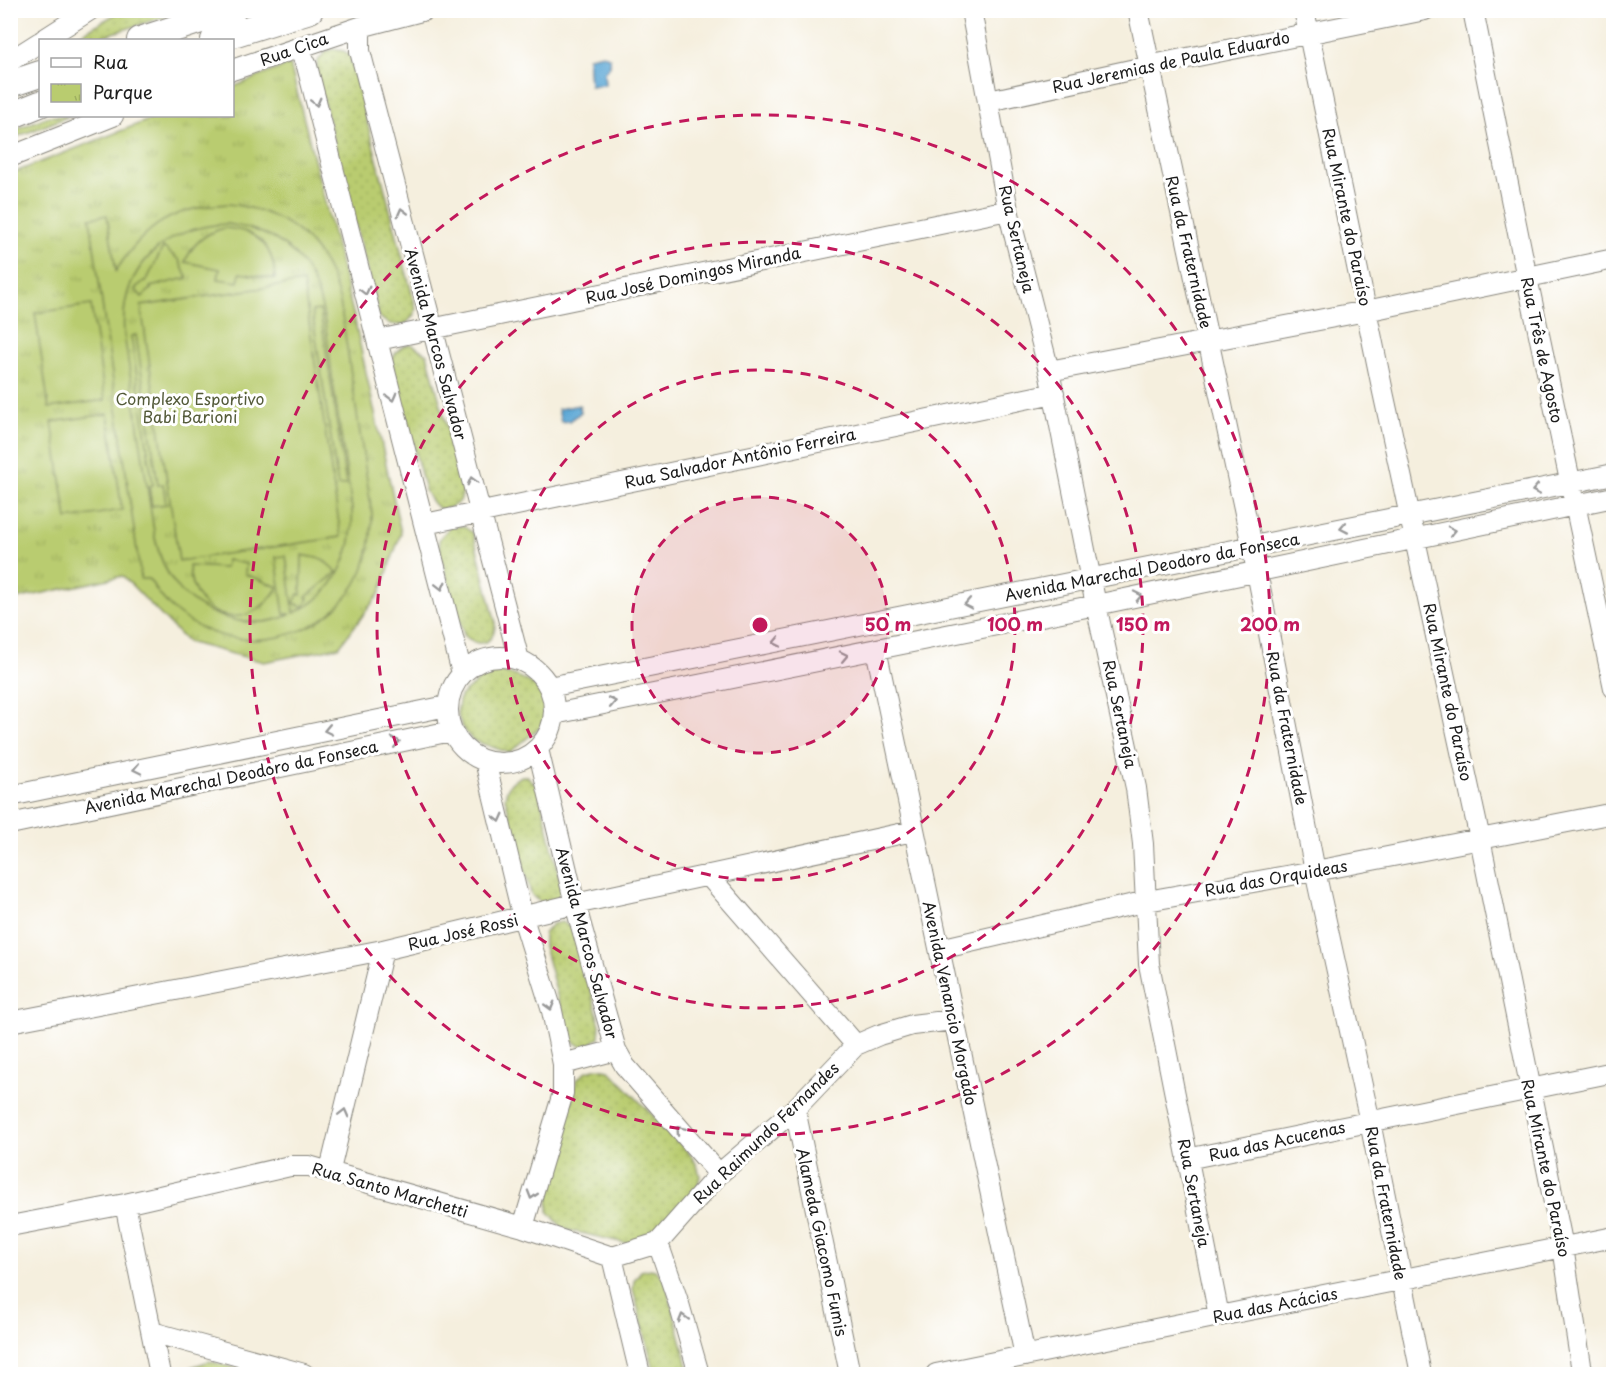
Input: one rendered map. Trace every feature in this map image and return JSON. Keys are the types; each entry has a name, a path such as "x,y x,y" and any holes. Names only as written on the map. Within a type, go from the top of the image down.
{"main road":[{"path":"143,39 232,10"},
{"path":"217,39 310,10"},
{"path":"10,84 39,74"},
{"path":"10,116 39,104"}],"street":[{"path":"45,39 90,10"},
{"name":"Rua Cica","path":"234,69 298,46 425,10"},
{"name":"Rua Sertaneja","path":"971,10 1008,210 1054,393 1096,605 1136,789 1143,844 1149,964 1219,1316"},
{"name":"Rua da Fraternidade","path":"1137,10 1252,546 1315,871 1370,1122 1421,1374"},
{"name":"Rua Mirante do Paraíso","path":"1304,10 1366,311 1480,839 1563,1247 1584,1374"},
{"name":"Rua Jeremias de Paula Eduardo","path":"988,101 1425,10"},
{"name":"Rua Três de Agosto","path":"1473,10 1614,688"},
{"name":"Avenida Marcos Salvador","path":"360,27 360,51 519,660"},
{"path":"10,61 39,43"},
{"path":"298,46 307,66 462,673"},
{"path":"10,157 111,117"},
{"name":"Rua José Domingos Miranda","path":"378,340 1008,210"},
{"path":"1049,371 1366,311 1614,259"},
{"name":"Rua Salvador Antônio Ferreira","path":"425,524 1054,393"},
{"name":"Avenida Marechal Deodoro da Fonseca","path":"549,687 1614,474"},
{"name":"Avenida Marechal Deodoro da Fonseca","path":"554,714 1096,605 1614,497"},
{"name":"Avenida Venancio Morgado","path":"876,649 1024,1356"},
{"path":"507,657 519,660 537,671 549,687 554,714 547,738 538,749 513,762 499,764 485,761 471,755 459,744 452,731 447,706 452,688 462,673 472,666 489,659 507,657"},
{"name":"Avenida Marechal Deodoro da Fonseca","path":"10,796 447,706"},
{"name":"Avenida Marechal Deodoro da Fonseca","path":"10,824 452,731"},
{"name":"Avenida Marcos Salvador","path":"538,749 575,904 616,1050 625,1066 719,1174"},
{"path":"485,761 523,918 552,1011 563,1064 563,1093 523,1227"},
{"name":"Rua das Orquideas","path":"939,949 1147,901 1614,813"},
{"name":"Rua José Rossi","path":"10,1022 383,950 575,904 913,831"},
{"path":"708,875 856,1045"},
{"path":"330,1170 383,950"},
{"name":"Rua Raimundo Fernandes","path":"658,1242 719,1174 795,1109 856,1045 912,1025 953,1020"},
{"path":"563,1064 616,1050"},
{"name":"Rua das Acucenas","path":"1187,1160 1614,1072"},
{"name":"Alameda Giacomo Fumis","path":"795,1109 850,1374"},
{"name":"Rua Santo Marchetti","path":"10,1226 125,1204 290,1166 309,1166 330,1170 523,1227 612,1257"},
{"path":"125,1204 160,1374"},
{"name":"Rua das Acácias","path":"936,1374 1614,1237"},
{"path":"640,1374 612,1257 658,1242 699,1374"},
{"path":"152,1332 304,1374"}],"green space":[{"path":"121,10 183,11 94,39 72,39"},
{"path":"333,49 344,51 350,56 416,309 406,324 391,324 379,316 318,79 317,62 325,52"},
{"name":"Complexo Esportivo Babi Barioni","path":"290,64 354,317 401,533 380,593 339,647 264,662 187,642 123,576 11,600 10,174 156,117 234,117 234,87"},
{"path":"46,117 67,117 11,139 11,131"},
{"path":"229,204 250,208 286,223 314,247 333,281 340,302 372,513 369,551 362,572 347,596 327,616 304,629 278,637 251,640 224,636 198,627 175,611 149,579 141,579 90,218 107,215 116,271 138,242 162,221 176,214","holes":["227,224 269,236 287,247 302,263 317,290 325,320 352,509 350,541 346,556 332,584 309,605 294,613 286,556 276,557 284,614 291,614 276,620 260,622 244,622 213,613 186,596 171,579 165,568 155,538 124,334 124,310 129,289 138,271 150,255 165,243 184,233"]},
{"path":"224,228 246,232 262,242 271,257 275,279 240,273 238,282 218,279 220,269 185,262 200,240"},
{"path":"163,247 179,260 187,278 150,287 151,289 142,297 135,289 144,281 146,282"},
{"path":"303,282 341,537 179,561 141,306"},
{"path":"91,305 105,400 49,408 35,313"},
{"path":"320,310 346,485 338,486 312,311"},
{"path":"136,335 158,485 163,484 166,504 152,506 149,486 153,485 131,336"},
{"path":"411,344 427,354 462,483 463,492 460,501 448,508 435,506 425,490 392,362 398,350"},
{"path":"108,414 122,510 67,519 52,422"},
{"path":"463,526 473,533 495,620 495,628 490,639 481,643 470,640 464,635 440,554 439,539 450,527"},
{"path":"302,555 322,559 337,572 306,597 308,598 304,607 294,603 298,594 301,595"},
{"path":"227,560 246,564 245,574 278,587 266,602 253,612 238,616 224,616 211,610 200,600 193,585 189,566 225,568"},
{"path":"492,669 525,680 539,691 543,700 543,725 509,753 472,740 462,727 457,713 460,696"},
{"path":"522,776 527,776 538,787 563,892 555,903 542,903 531,894 505,798 510,784"},
{"path":"562,922 576,934 600,1025 599,1037 587,1046 576,1044 568,1036 544,946 544,934 552,924"},
{"path":"598,1068 609,1070 690,1154 697,1165 700,1176 697,1190 654,1236 634,1245 563,1229 548,1211 549,1187 577,1080 587,1071"},
{"path":"655,1270 665,1279 690,1374 655,1374 633,1289 634,1280 641,1271"},
{"path":"209,1361 256,1374 186,1374 192,1367"}],"water":[{"path":"603,54 610,58 609,68 604,72 605,85 590,86 588,57"},
{"path":"579,405 581,412 570,421 561,422 558,409"}]}
